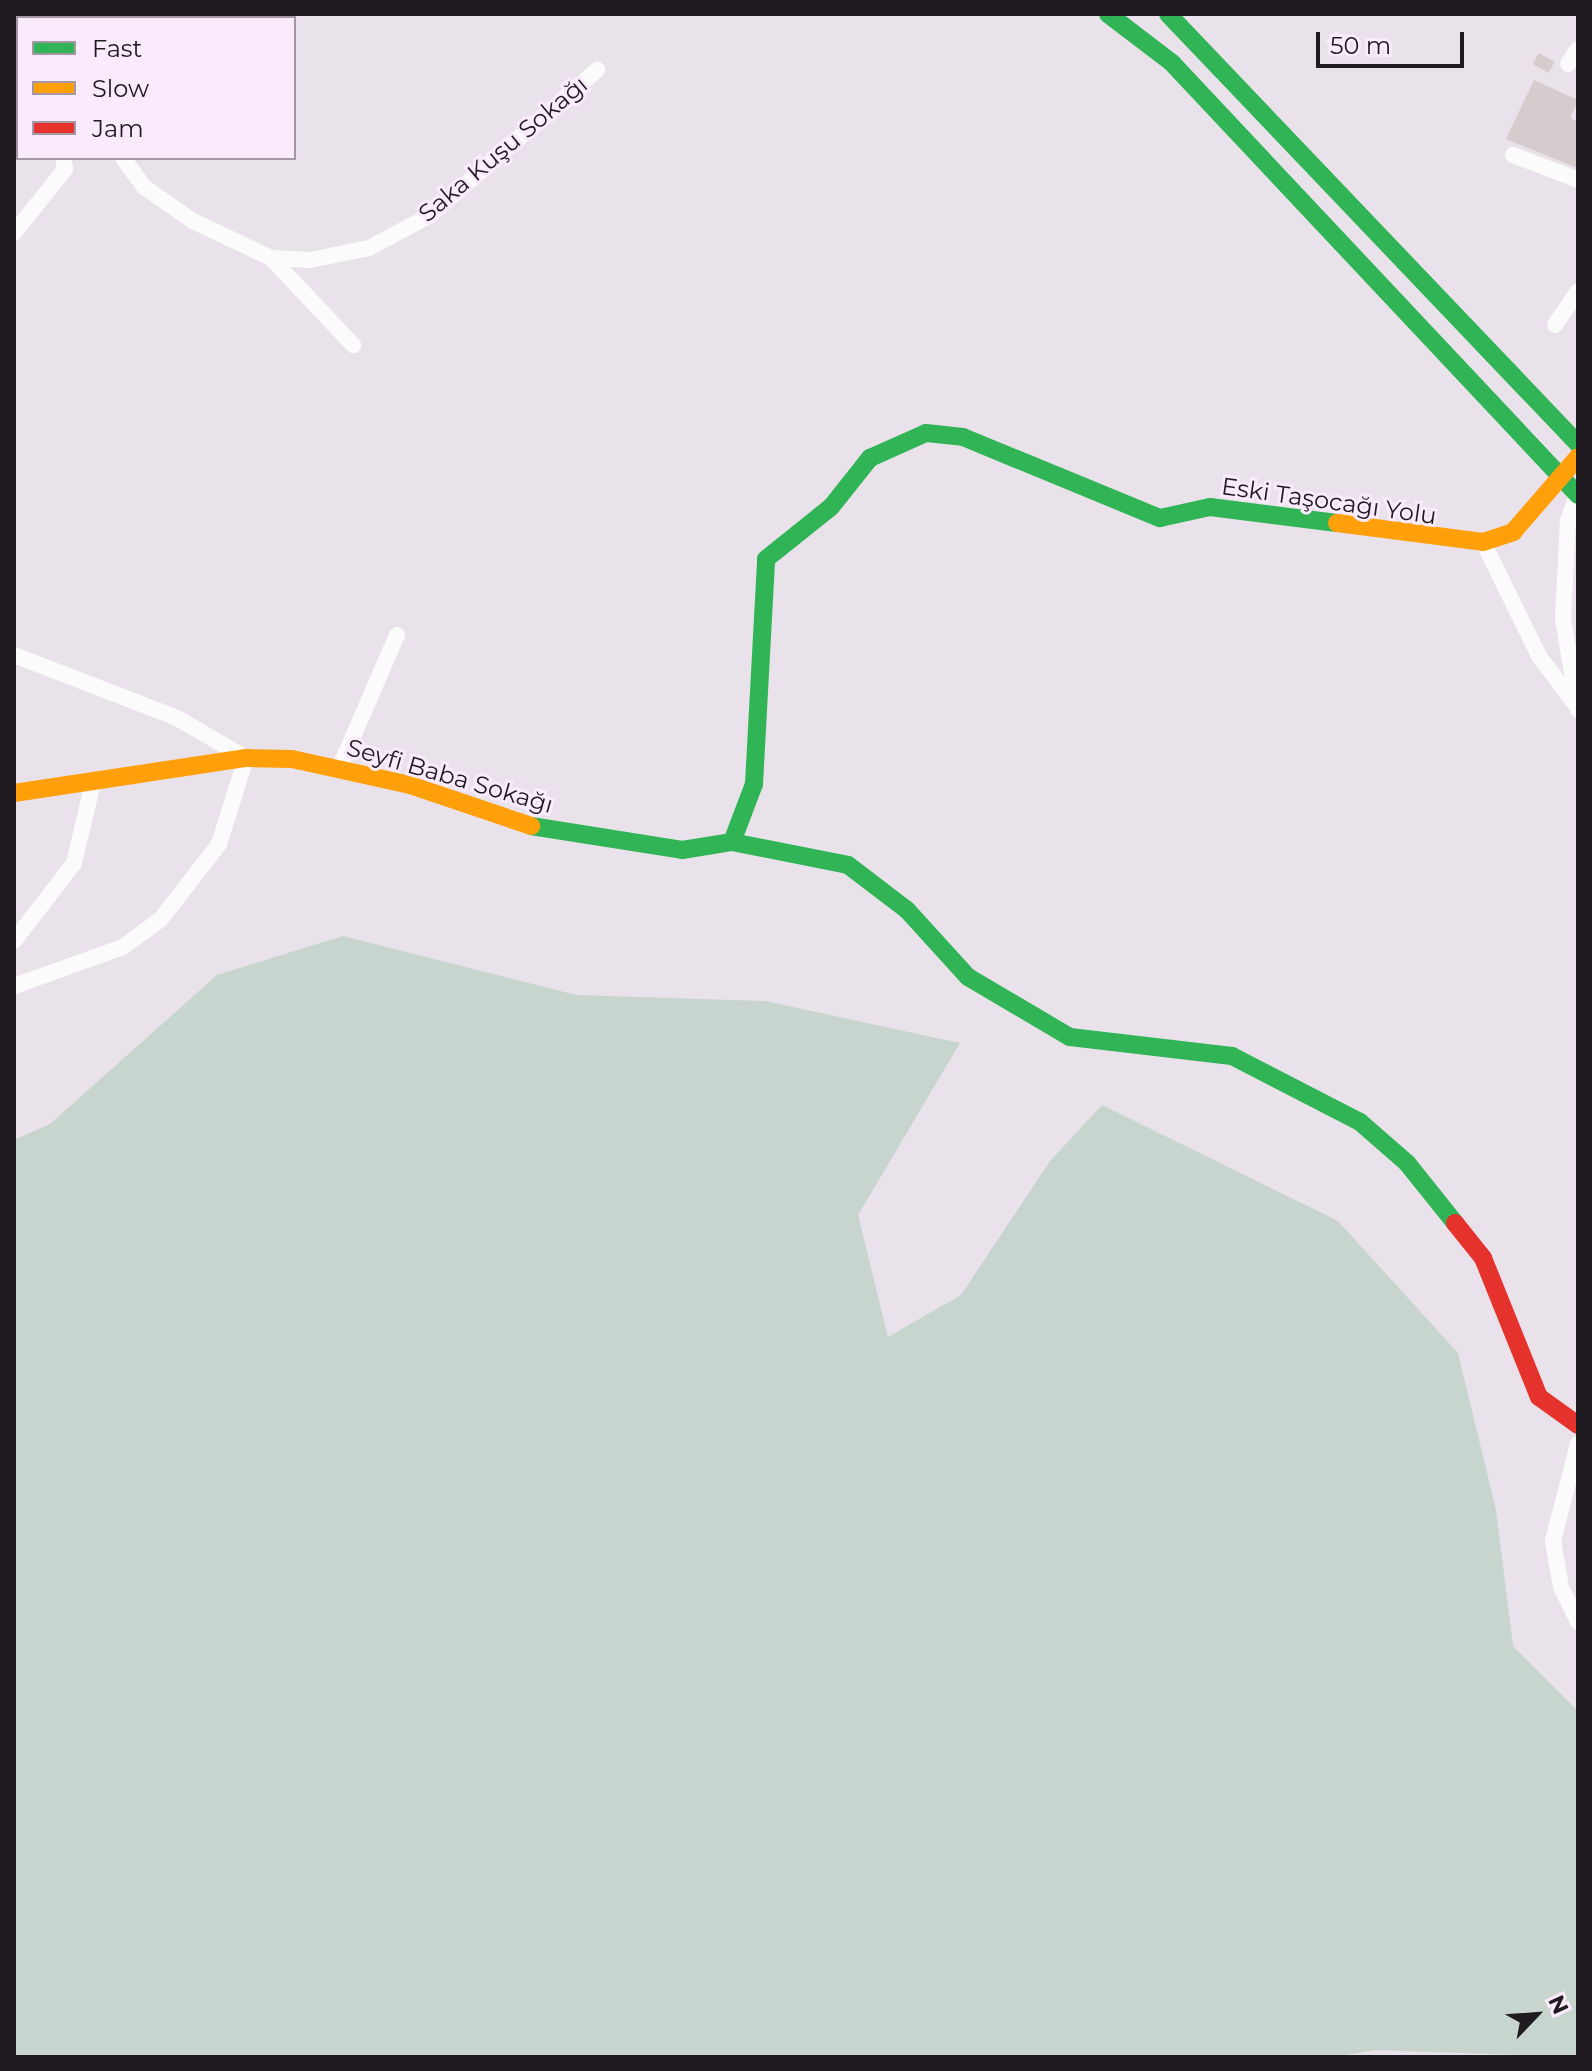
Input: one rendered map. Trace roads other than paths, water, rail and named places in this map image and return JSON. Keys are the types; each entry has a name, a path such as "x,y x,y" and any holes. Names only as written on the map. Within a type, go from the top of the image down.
{"main road":[{"path":"1108,14 1172,63 1578,494"},
{"path":"1168,14 1194,36 1578,444"},
{"name":"Eski Taşocağı Yolu","path":"732,842 754,784 766,559 831,507 870,458 926,433 963,437 1160,518 1210,507 1483,542"},
{"path":"1483,542 1513,532 1578,457"},
{"name":"Seyfi Baba Sokağı","path":"14,793 92,787 246,758 339,769 538,828 682,850 732,842"},
{"path":"732,842 848,865 907,910 968,977 1070,1037 1232,1056 1360,1122 1407,1163 1483,1258 1539,1397 1578,1425"}],"street":[{"path":"1568,64 1578,49"},
{"name":"Saka Kuşu Sokağı","path":"271,258 369,248 429,216 597,70"},
{"path":"1513,155 1578,180"},
{"path":"17,228 65,169 63,160"},
{"path":"124,160 144,187 193,221 271,258 353,345"},
{"path":"1555,325 1578,291"},
{"path":"1577,708 1563,619 1568,520 1578,494"},
{"path":"1483,542 1539,656 1577,708"},
{"path":"339,769 397,635"},
{"path":"14,655 163,711 246,758 219,844 161,919 123,947 14,986"},
{"path":"14,941 74,863 92,787"},
{"path":"1578,1444 1553,1541 1561,1587 1578,1622"}]}
